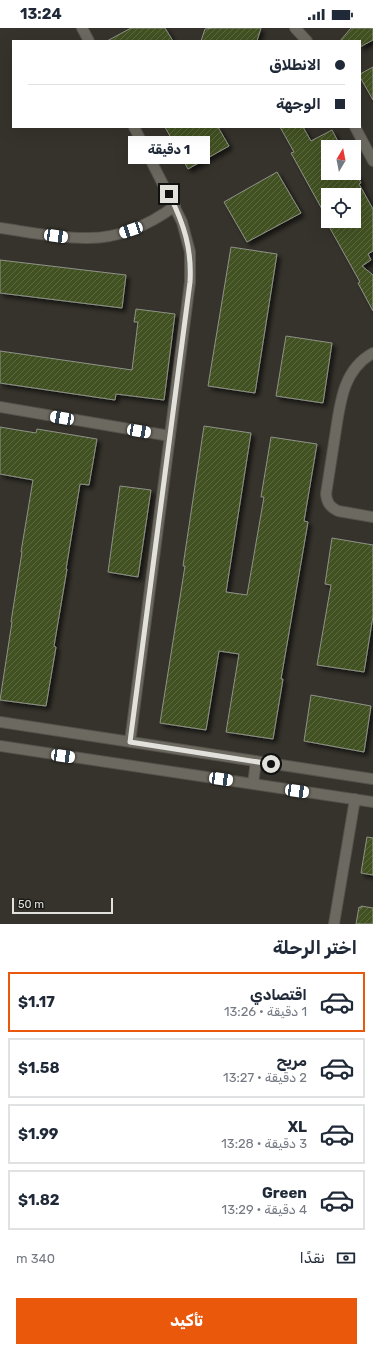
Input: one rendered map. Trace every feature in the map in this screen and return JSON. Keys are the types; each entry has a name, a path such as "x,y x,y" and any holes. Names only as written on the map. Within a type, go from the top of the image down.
{"street":[{"path":"82,28 88,40"},
{"path":"295,28 306,40"},
{"path":"130,742 191,268 187,237 182,222 135,128"},
{"path":"356,128 373,161"},
{"path":"0,228 70,238 101,237 116,235 146,224 162,216 175,206"},
{"path":"373,353 367,356 355,368 343,390 326,494 328,503 338,511 373,517"},
{"path":"0,407 170,436"},
{"path":"0,722 373,779"},
{"path":"0,746 373,802"},
{"path":"253,784 256,761"},
{"path":"334,924 355,799"}],"building":[{"path":"131,28 165,28 172,40 109,40"},
{"path":"261,28 257,40 201,40 205,29"},
{"path":"351,28 373,28 373,40 361,46 361,40 341,40"},
{"path":"373,67 373,100 361,79 361,73"},
{"path":"166,128 219,128 229,146 188,169"},
{"path":"281,128 304,128 311,141 332,130 337,140 321,140 321,180 360,180 361,183 359,184 373,209 373,251 368,254 371,260 362,266 373,275 373,311 358,283 360,282 330,228 361,228 361,188 321,188 321,207 291,153 294,152"},
{"path":"277,172 301,213 247,242 224,202"},
{"path":"231,247 277,254 255,393 208,386"},
{"path":"0,260 126,275 122,308 0,293"},
{"path":"136,309 175,314 164,400 116,394 115,400 0,383 0,351 132,370 138,322 134,322"},
{"path":"286,336 332,343 323,403 276,396"},
{"path":"204,426 251,433 226,592 247,595 264,497 261,497 271,437 317,444 304,521 308,522 281,679 283,679 273,739 226,732 239,654 219,651 206,730 160,723 185,566 183,566"},
{"path":"0,427 36,433 37,429 97,439 89,485 80,484 46,706 0,700 33,480 0,474"},
{"path":"120,486 151,490 138,577 108,572"},
{"path":"332,538 373,545 373,616 364,672 317,665 331,585 325,584"},
{"path":"311,695 371,706 364,752 304,741"},
{"path":"367,837 373,838 373,875 361,873"},
{"path":"361,906 373,908 373,924 356,924 359,907 361,908"}],"route":[{"path":"169,194 187,237 191,268 130,742 271,764"}]}
